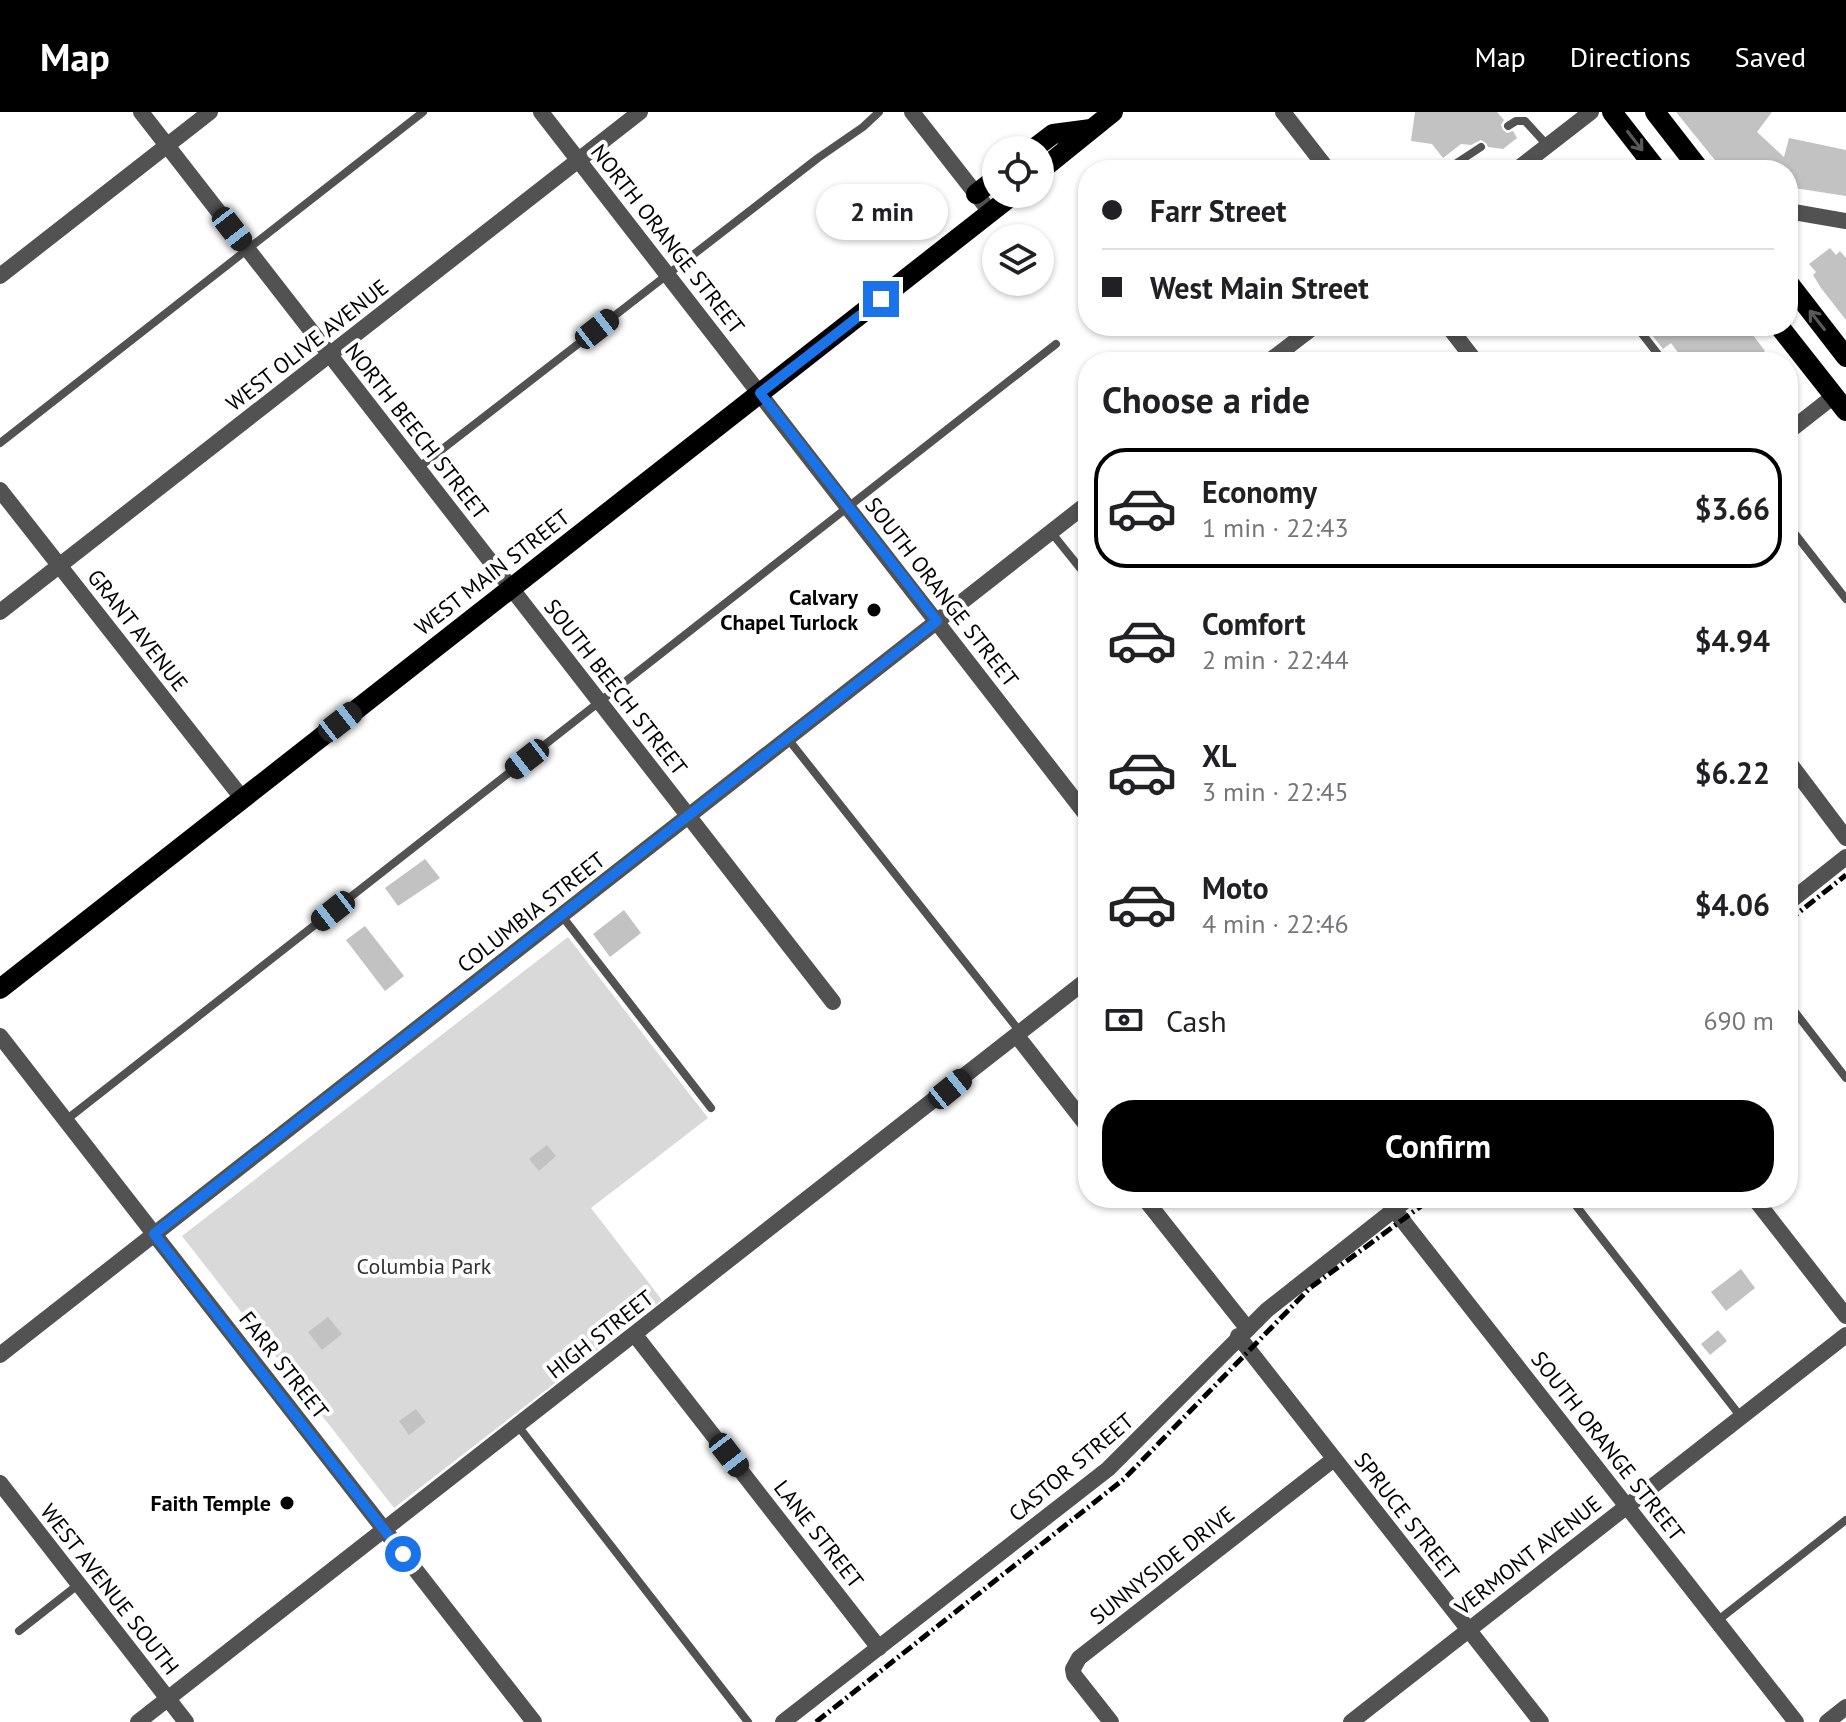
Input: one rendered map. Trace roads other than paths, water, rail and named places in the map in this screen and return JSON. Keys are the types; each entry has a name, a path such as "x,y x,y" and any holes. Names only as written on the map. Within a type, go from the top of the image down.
{"main road":[{"path":"1054,159 1113,112"},
{"path":"1612,112 1649,160"},
{"path":"1655,112 1692,160"},
{"path":"1050,136 1091,129"},
{"path":"976,194 982,189"},
{"name":"WEST MAIN STREET","path":"0,989 997,208"},
{"path":"1798,295 1846,357"},
{"path":"1788,336 1842,398"}],"street":[{"name":"NORTH BEECH STREET","path":"141,112 511,588"},
{"path":"0,276 210,112"},
{"name":"NORTH ORANGE STREET","path":"541,112 760,393"},
{"name":"WEST OLIVE AVENUE","path":"0,612 640,112"},
{"path":"912,112 991,213"},
{"path":"1283,112 1320,160"},
{"path":"1529,160 1591,112"},
{"path":"1798,213 1846,221"},
{"path":"1292,352 1306,336"},
{"path":"1456,336 1468,352"},
{"name":"SOUTH ORANGE STREET","path":"760,393 1078,804"},
{"path":"1798,426 1842,398"},
{"name":"GRANT AVENUE","path":"0,490 242,798"},
{"name":"COLUMBIA STREET","path":"0,1355 1078,511"},
{"name":"SOUTH BEECH STREET","path":"511,588 833,1002"},
{"path":"1798,774 1846,838"},
{"path":"1798,895 1846,857"},
{"name":"HIGH STREET","path":"138,1722 1078,987"},
{"path":"1019,1034 1078,1114"},
{"name":"FARR STREET","path":"0,1036 534,1722"},
{"name":"SPRUCE STREET","path":"1151,1208 1334,1459 1541,1722"},
{"name":"CASTOR STREET","path":"783,1722 1119,1460 1242,1332 1385,1208"},
{"name":"SOUTH ORANGE STREET","path":"1393,1208 1796,1722"},
{"path":"1762,1208 1846,1316"},
{"name":"LANE STREET","path":"635,1335 879,1648"},
{"name":"VERMONT AVENUE","path":"1351,1722 1846,1335"},
{"name":"SUNNYSIDE DRIVE","path":"1111,1722 1074,1675 1073,1669 1079,1658 1334,1459"},
{"name":"WEST AVENUE SOUTH","path":"0,1483 186,1722"},
{"path":"1827,1722 1846,1707"}],"lane":[{"path":"0,443 423,112"},
{"path":"418,468 879,112"},
{"path":"1508,126 1518,120 1525,121 1547,146"},
{"path":"1461,160 1481,147"},
{"path":"1644,336 1656,352"},
{"path":"66,1120 1056,344"},
{"path":"1050,532 1078,566"},
{"path":"1798,538 1846,599"},
{"path":"788,739 1019,1034"},
{"path":"562,916 711,1108"},
{"path":"1798,1016 1846,1078"},
{"path":"1578,1208 1741,1417"},
{"path":"518,1426 748,1722"},
{"path":"1717,1621 1846,1520"},
{"path":"19,1631 79,1584"}],"railway":[{"path":"1798,913 1846,875"},
{"path":"816,1722 1124,1479 1310,1288 1418,1208"}],"place":[{"name":"Calvary Chapel Turlock","path":"874,610"},
{"name":"Faith Temple","path":"287,1503"}],"park label":[{"name":"Columbia Park","path":"424,1266"}]}
